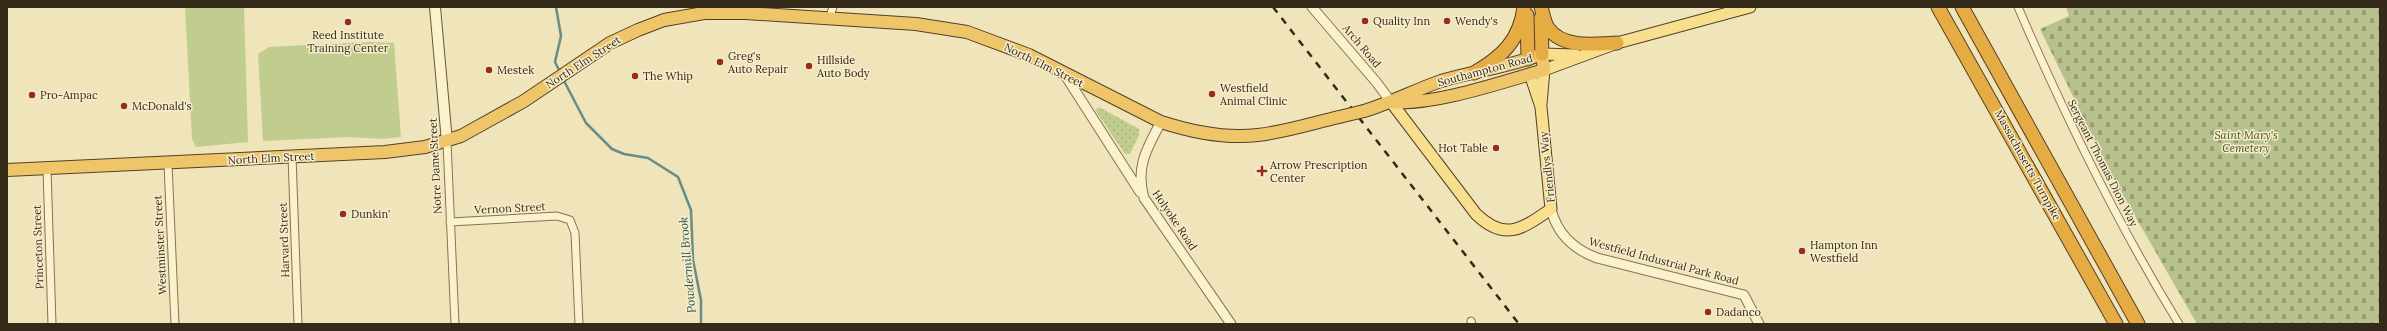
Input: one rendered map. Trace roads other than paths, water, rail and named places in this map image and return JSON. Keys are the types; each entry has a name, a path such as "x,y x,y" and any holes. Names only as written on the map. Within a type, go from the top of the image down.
{"highway":[{"path":"1525,7 1528,59"},
{"path":"1474,74 1498,58 1511,44 1520,27 1525,7"},
{"path":"1540,7 1547,27 1565,40 1581,44 1617,43"},
{"path":"1540,7 1542,54"},
{"name":"Massachusetts Turnpike","path":"1938,7 2116,324"},
{"name":"Massachusetts Turnpike","path":"1962,7 2138,324"},
{"path":"1971,7 2001,63 2035,138"},
{"name":"North Elm Street","path":"7,170 168,164 398,151 447,142 499,117 610,43 664,20 704,13 746,13 916,24 967,32 1029,55 1065,75 1161,122 1183,129 1212,135 1258,135 1339,117"},
{"name":"Southampton Road","path":"1339,117 1391,102 1442,81 1474,74 1542,54"},
{"name":"Friendlys Way","path":"1542,54 1544,70"},
{"name":"Friendlys Way","path":"1528,59 1530,74"},
{"name":"Southampton Road","path":"1391,102 1406,104 1426,100 1544,70"}],"main road":[{"name":"Notre Dame Street","path":"435,7 447,142"},
{"name":"Southampton Road","path":"1544,70 1617,43 1750,7"},
{"name":"Southampton Road","path":"1542,54 1583,55"},
{"name":"Friendlys Way","path":"1544,70 1541,107 1551,209"},
{"name":"Friendlys Way","path":"1530,74 1541,107"},
{"path":"1391,102 1468,204 1488,224 1504,231 1533,222 1551,209"}],"street":[{"path":"829,19 833,7"},
{"name":"Arch Road","path":"1312,7 1391,102"},
{"name":"Sergeant Thomas Dion Way","path":"2018,7 2053,88 2123,225 2179,324"},
{"path":"1065,75 1144,198"},
{"name":"Holyoke Road","path":"1161,122 1141,163 1140,184 1144,198 1231,324"},
{"name":"Notre Dame Street","path":"447,142 455,324"},
{"name":"Harvard Street","path":"292,156 298,324"},
{"name":"Westminster Street","path":"168,164 175,324"},
{"name":"Princeton Street","path":"47,169 52,324"},
{"name":"Friendlys Way","path":"1551,209 1557,226"},
{"name":"Vernon Street","path":"450,222 557,216 570,220 575,233 579,324"},
{"name":"Westfield Industrial Park Road","path":"1557,226 1572,245 1584,253 1744,294 1759,324"}],"waterway":[{"name":"Powdermill Brook","path":"556,7 561,36 555,62 560,72"},
{"name":"Powdermill Brook","path":"563,79 586,123 612,149 624,154 648,158 678,177 691,210 693,260 701,300 701,324"}],"railway":[{"path":"1273,7 1519,324"}],"place":[{"name":"Quality Inn","path":"1365,21"},
{"name":"Wendy's","path":"1447,21"},
{"name":"Reed Institute Training Center","path":"348,22"},
{"name":"Greg's Auto Repair","path":"720,62"},
{"name":"Hillside Auto Body","path":"809,66"},
{"name":"Mestek","path":"489,70"},
{"name":"The Whip","path":"635,76"},
{"name":"Westfield Animal Clinic","path":"1212,94"},
{"name":"Pro-Ampac","path":"32,95"},
{"name":"McDonald's","path":"124,106"},
{"name":"Hot Table","path":"1496,148"},
{"name":"Arrow Prescription Center","path":"1262,171"},
{"name":"Dunkin'","path":"343,214"},
{"name":"Hampton Inn Westfield","path":"1802,251"},
{"name":"Dadanco","path":"1708,312"}],"park label":[{"name":"Saint Mary's Cemetery","path":"2246,141"}]}
